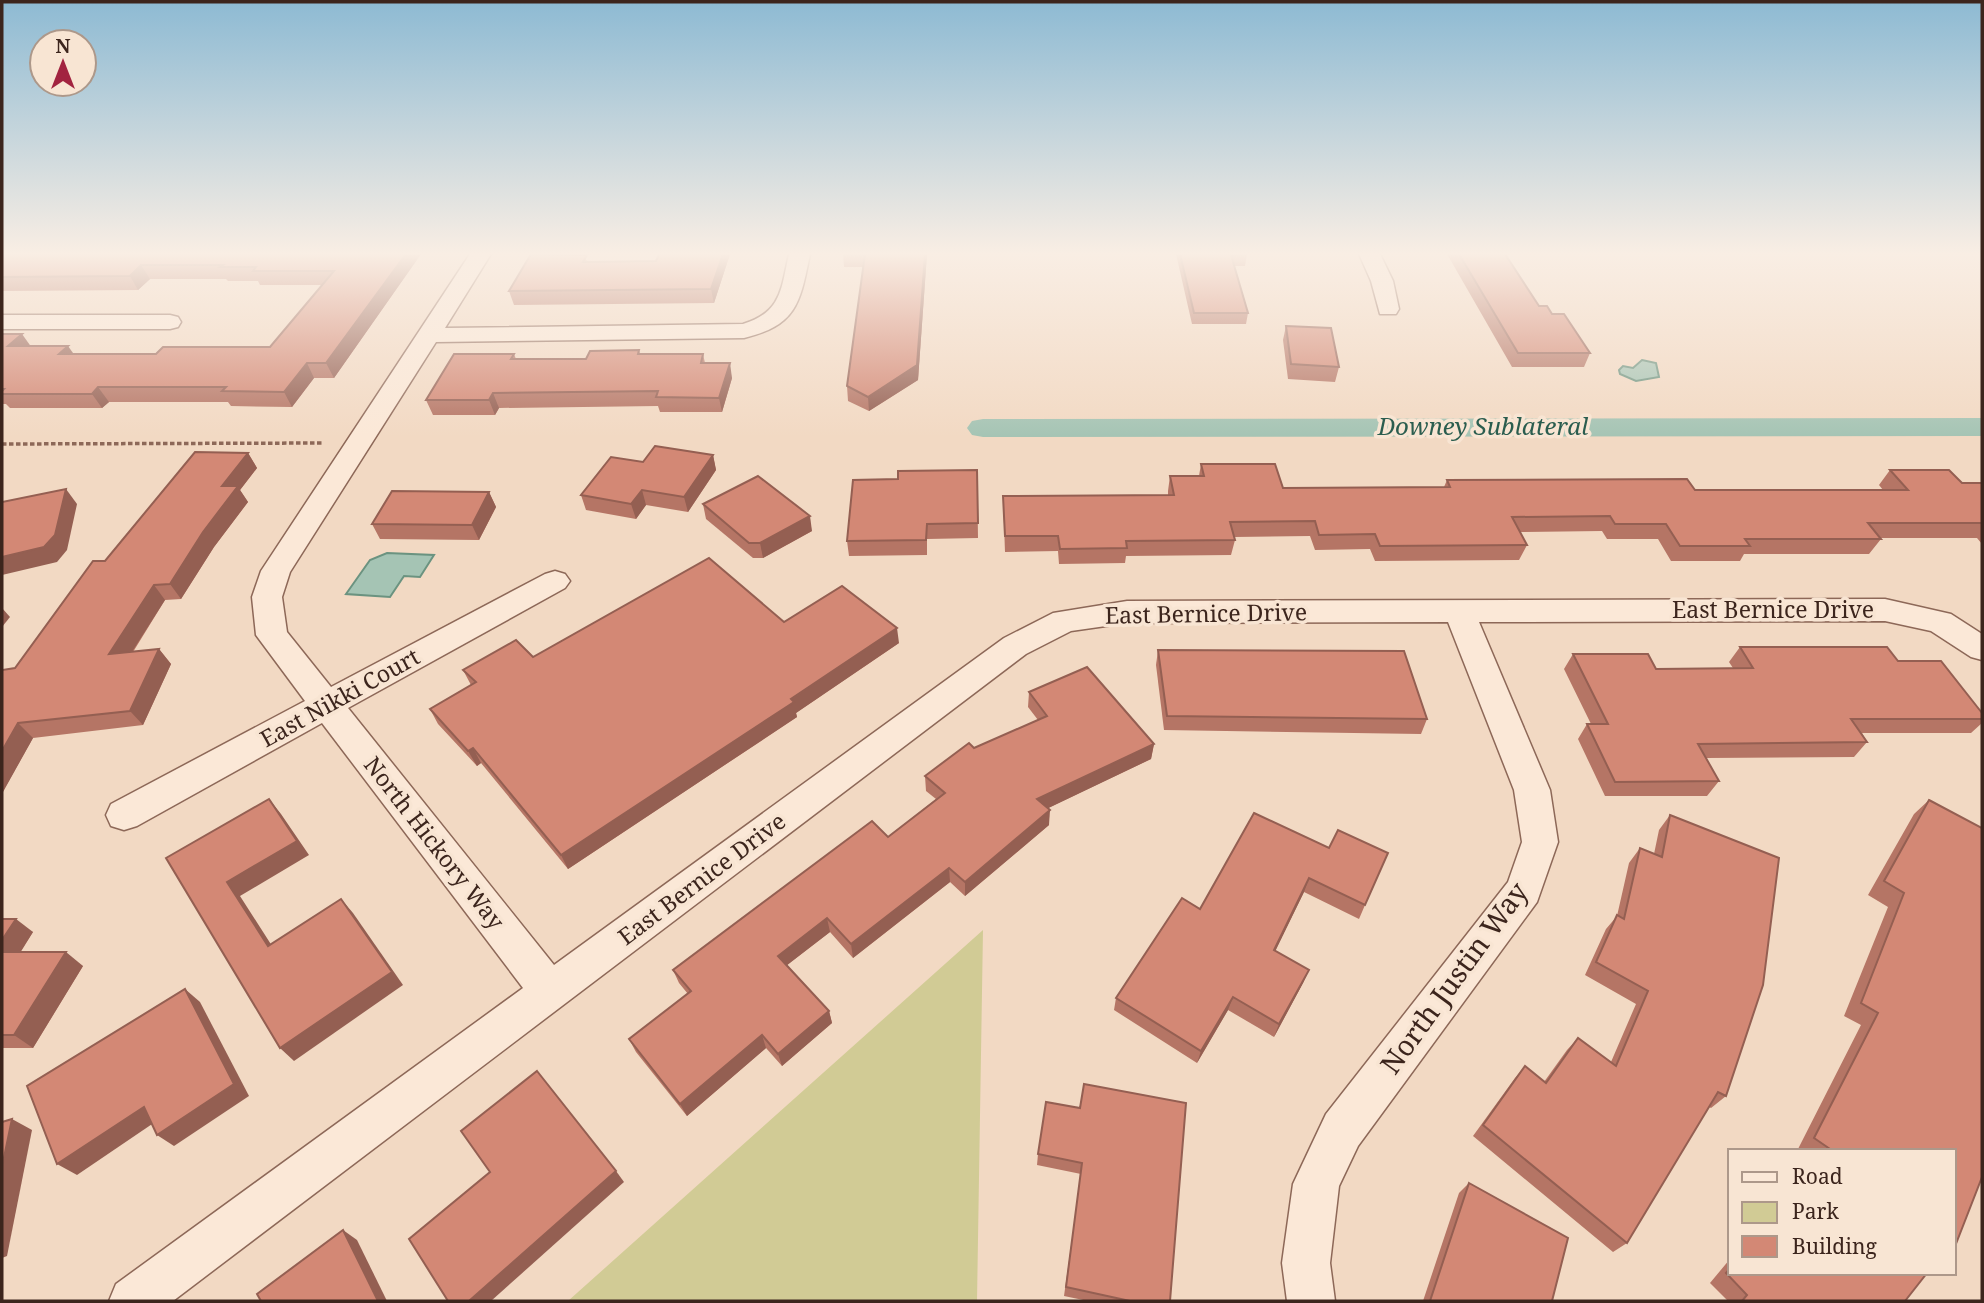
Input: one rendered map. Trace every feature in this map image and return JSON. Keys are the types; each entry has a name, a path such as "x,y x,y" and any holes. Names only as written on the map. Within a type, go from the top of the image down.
{"street":[{"name":"North Hickory Way","path":"442,315 276,571 267,597 272,635 550,991"},
{"path":"429,335 726,333 762,327 775,321 780,315"},
{"path":"2,322 170,322"},
{"name":"East Nikki Court","path":"124,815 555,581"},
{"name":"East Bernice Drive","path":"550,991 1015,646 1064,621 1127,612 1885,610 1940,622 1982,649"},
{"name":"North Justin Way","path":"1311,1301 1306,1263 1316,1184 1342,1130 1524,890 1540,842 1532,790 1459,611"},
{"path":"133,1301 550,991"}],"path":[{"path":"2,444 359,442"}],"green space":[{"path":"983,930 977,1301 568,1301"}],"shaded area":[{"path":"1642,360 1656,363 1659,377 1636,381 1620,374 1619,370 1623,366 1633,368"},
{"path":"387,553 434,555 420,577 404,576 390,597 346,594 370,560"}],"building":[{"path":"297,315 361,315 326,363 307,363 284,392 222,391 226,387 98,387 92,394 2,394 2,334 22,334 8,346 68,346 59,354 156,354 163,347 270,347"},
{"path":"857,315 921,315 917,365 868,397 847,386"},
{"path":"1495,315 1565,315 1590,353 1518,353"},
{"path":"1286,326 1331,328 1339,367 1291,364"},
{"path":"639,350 638,354 703,354 701,363 730,363 719,398 656,397 658,391 493,393 489,400 426,400 454,354 514,354 511,359 586,359 590,351"},
{"path":"655,446 713,455 684,497 642,490 631,504 581,495 611,457 643,462"},
{"path":"195,452 248,453 222,486 238,486 203,532 170,584 154,585 109,654 159,649 130,711 18,723 2,751 2,670 15,668 93,561 105,561"},
{"path":"1201,464 1275,464 1283,488 1450,487 1447,480 1687,479 1695,490 1908,490 1890,470 1949,470 1962,483 1982,483 1982,523 1868,523 1881,539 1745,539 1750,546 1680,546 1666,524 1615,524 1610,516 1512,517 1527,545 1380,546 1375,534 1319,535 1315,521 1230,522 1235,540 1126,541 1127,548 1060,549 1058,536 1005,536 1003,496 1174,495 1170,476 1204,476"},
{"path":"977,470 978,523 927,524 926,540 847,541 853,480 898,479 898,471"},
{"path":"758,476 810,516 760,543 749,543 703,504"},
{"path":"66,489 55,535 44,547 2,557 2,502"},
{"path":"392,491 489,492 472,525 372,524"},
{"path":"709,558 784,622 842,586 897,628 791,699 794,702 561,855 473,748 468,751 430,709 476,682 463,670 516,640 533,657"},
{"path":"1740,647 1887,647 1898,661 1941,661 1982,713 1982,719 1851,719 1867,742 1698,744 1719,781 1615,782 1587,724 1608,724 1573,654 1648,654 1656,669 1753,668"},
{"path":"1158,650 1404,651 1427,719 1167,716"},
{"path":"1087,667 1154,744 1037,799 1050,810 965,882 949,868 851,944 827,918 778,956 829,1011 778,1054 762,1035 680,1104 629,1039 691,991 673,970 872,821 888,837 945,793 925,776 969,743 974,748 1047,716 1029,692"},
{"path":"269,799 297,841 227,882 268,946 341,899 392,972 280,1048 166,858"},
{"path":"1929,800 1982,828 1982,1177 1956,1244 1956,1149 1830,1149 1814,1138 1878,1013 1861,1003 1904,893 1884,881"},
{"path":"1254,813 1329,848 1338,830 1388,853 1365,905 1309,878 1274,950 1309,970 1279,1024 1233,997 1201,1051 1116,998 1182,898 1200,909"},
{"path":"1670,815 1779,858 1763,985 1726,1096 1718,1092 1627,1243 1483,1125 1525,1066 1546,1083 1578,1038 1616,1066 1648,991 1596,962 1617,915 1624,919 1640,848 1662,857"},
{"path":"2,919 16,919 2,940"},
{"path":"2,952 66,952 14,1035 2,1035"},
{"path":"185,989 234,1084 157,1135 144,1107 57,1164 27,1086"},
{"path":"537,1071 616,1171 469,1301 448,1301 409,1239 490,1172 461,1131"},
{"path":"1084,1084 1186,1103 1170,1301 1130,1301 1066,1287 1082,1163 1038,1154 1046,1102 1080,1108"},
{"path":"12,1119 2,1167 2,1122"},
{"path":"1469,1183 1568,1238 1552,1301 1430,1301"},
{"path":"343,1230 378,1301 261,1301 257,1294"},
{"path":"1728,1270 1728,1275 1925,1275 1905,1301 1742,1301 1747,1295 1726,1273"}],"waterway":[{"name":"Downey Sublateral","path":"983,428 1982,427"}]}
